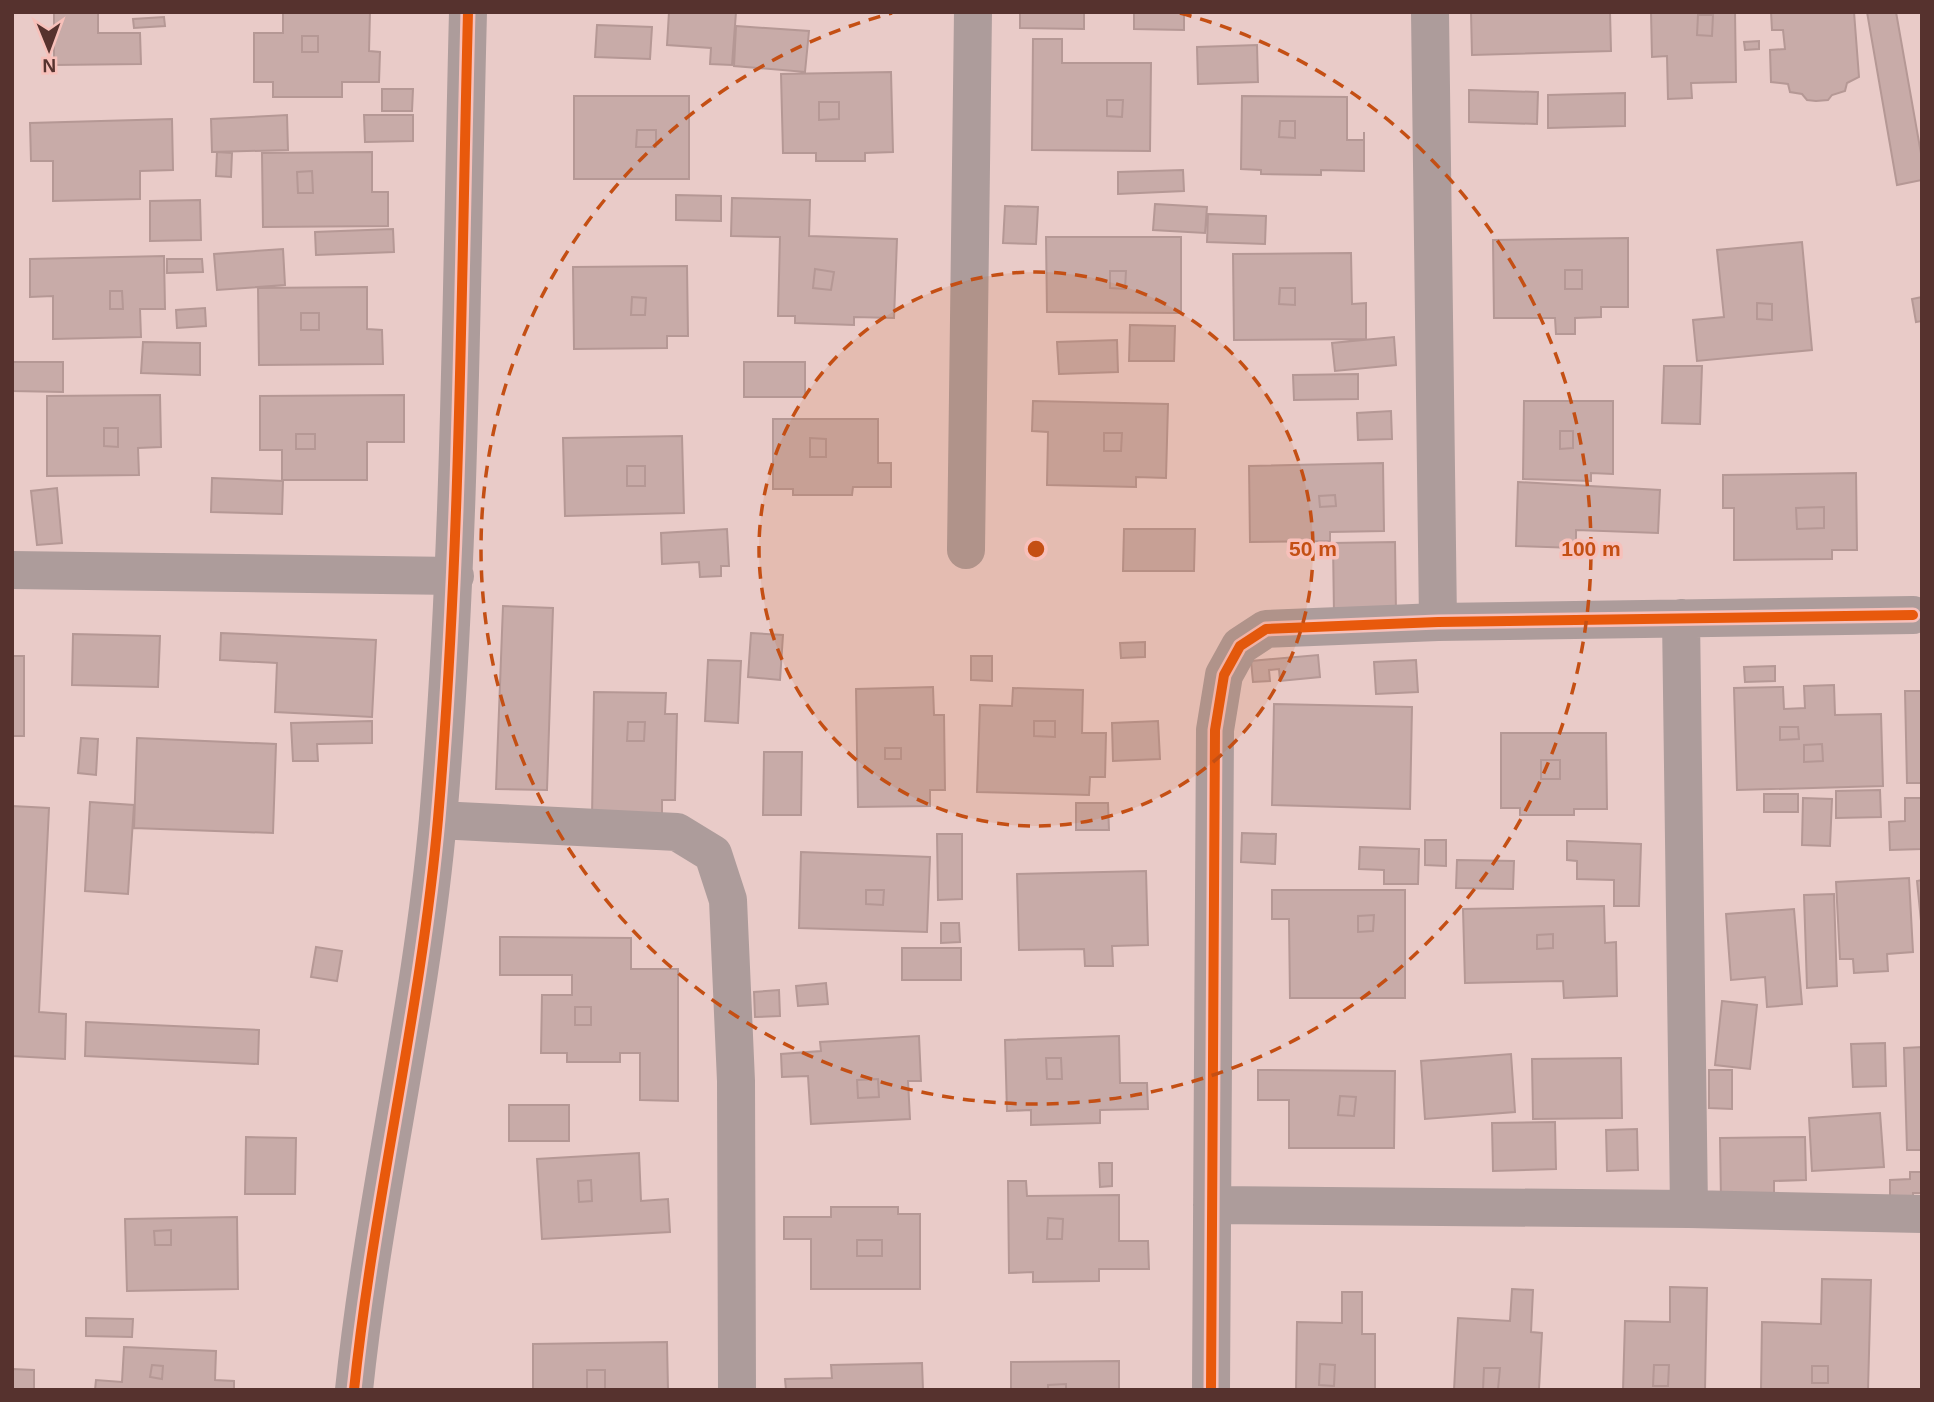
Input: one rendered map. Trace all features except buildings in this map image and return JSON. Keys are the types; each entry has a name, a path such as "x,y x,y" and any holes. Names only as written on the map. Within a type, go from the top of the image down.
{"street":[{"path":"354,1390 361,1320 420,981 438,820 455,576 468,12"},
{"path":"966,550 973,12"},
{"path":"1430,12 1438,622"},
{"path":"12,570 455,576"},
{"path":"1211,1390 1214,730 1224,676 1240,646 1266,629 1438,622 1913,615"},
{"path":"1681,618 1689,1209"},
{"path":"438,820 677,832 713,854 728,900 736,1081 737,1390"},
{"path":"1212,1205 1922,1214"}],"cycle path":[{"path":"354,1390 373,1247 421,962 438,819 456,517 468,12"},
{"path":"1211,1390 1215,730 1224,675 1240,646 1266,629 1438,622 1913,615"}]}
